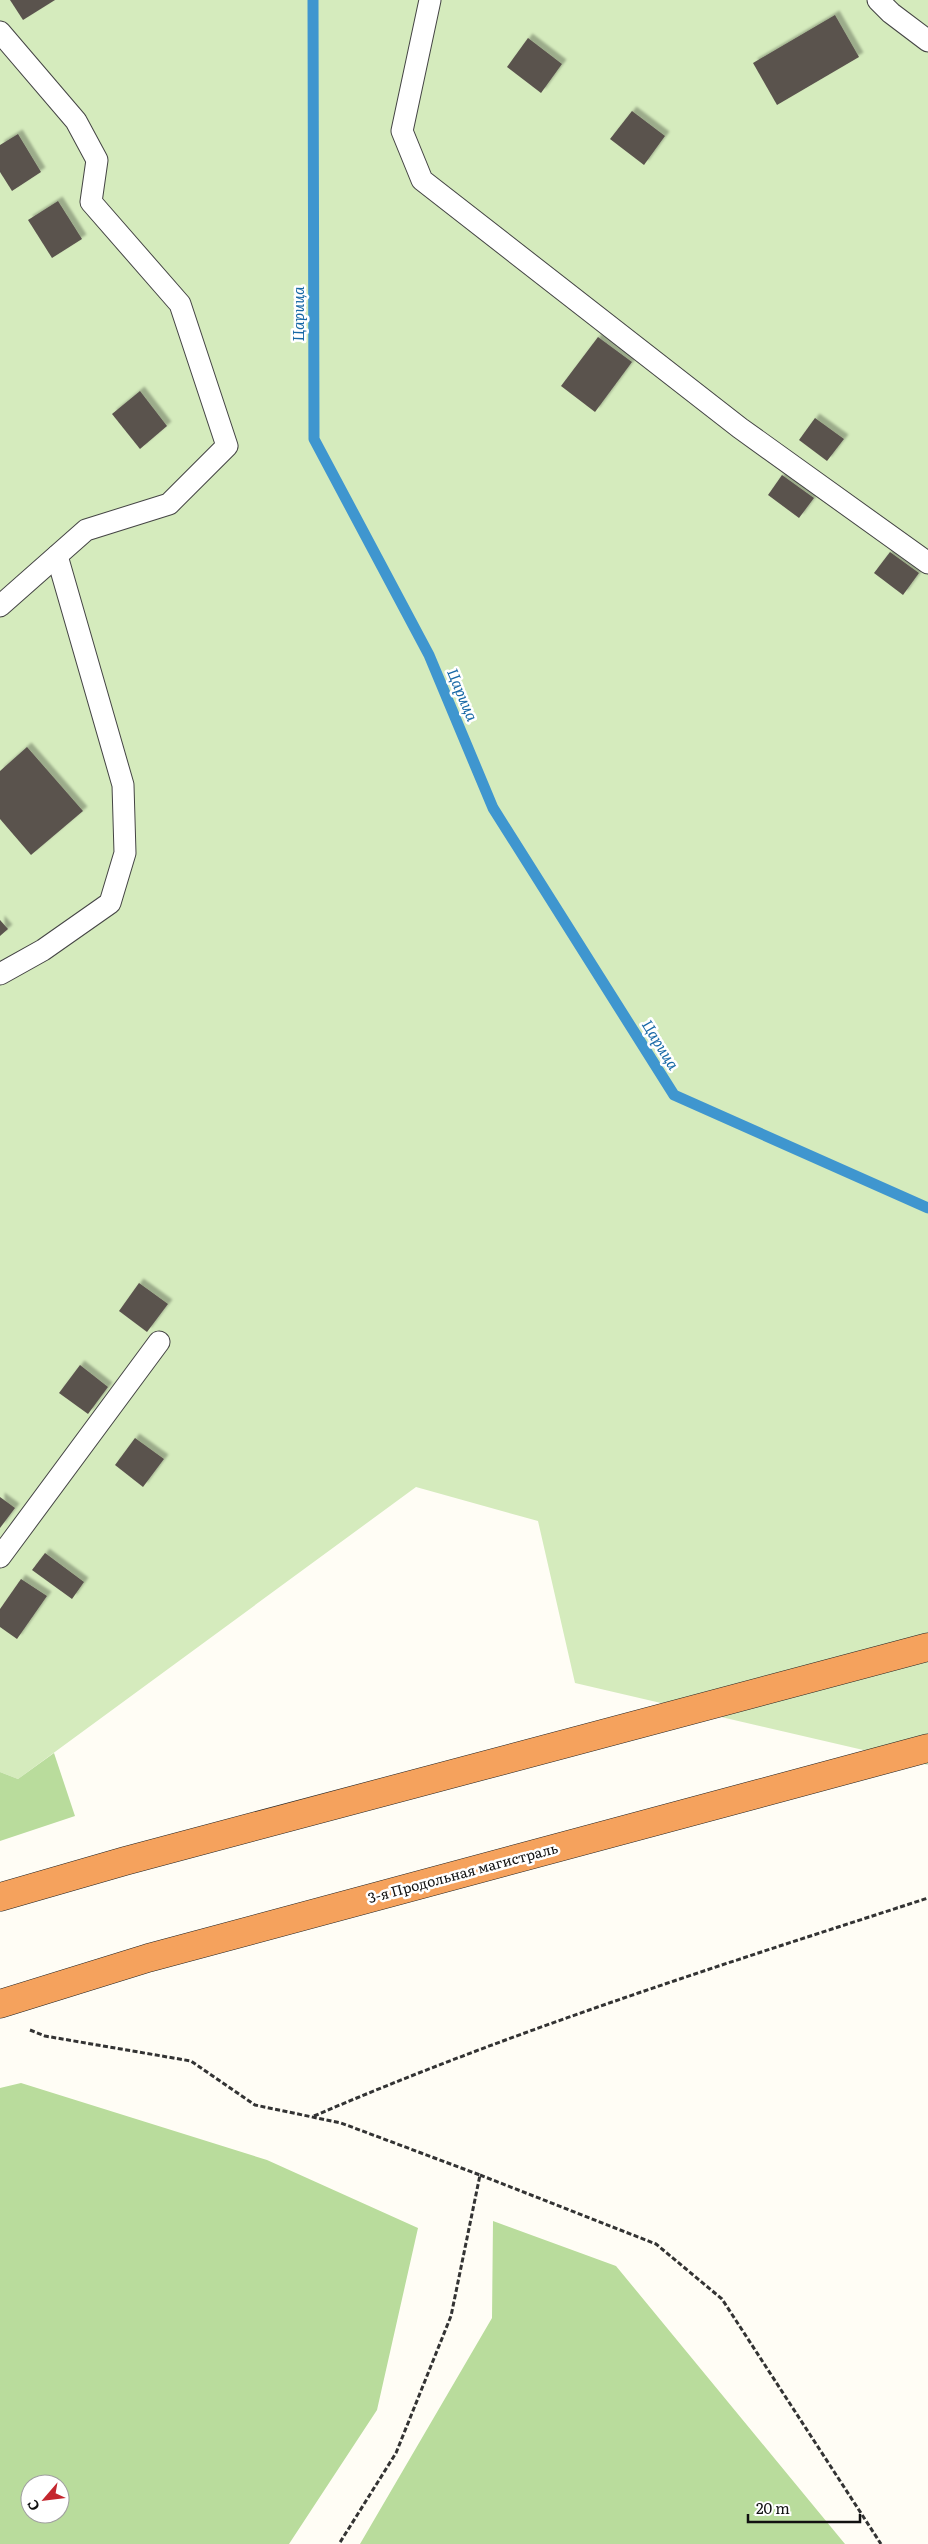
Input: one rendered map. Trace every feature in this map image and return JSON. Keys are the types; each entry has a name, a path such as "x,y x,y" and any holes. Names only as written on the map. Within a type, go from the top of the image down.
{"highway":[{"path":"0,1897 126,1861 928,1647"},
{"name":"3-я Продольная магистраль","path":"0,2004 148,1958 928,1748"}],"lane":[{"path":"430,0 402,131 422,180 740,428 928,563"},
{"path":"878,0 891,13 928,41"},
{"path":"0,32 76,121 85,136 97,160 90,202 180,304 227,446 169,504 86,530 0,606"},
{"path":"0,974 43,950 110,903 125,853 123,785 57,556"},
{"path":"0,1557 159,1342"}],"path":[{"path":"312,2117 374,2090 603,2004 928,1898"},
{"path":"27,2028 45,2036 191,2061 255,2105 341,2123 656,2244 722,2299 881,2544"},
{"path":"339,2544 396,2452 451,2316 480,2175"}],"green space":[{"path":"0,0 928,0 928,1765 575,1683 538,1521 416,1487 18,1779 0,1772"},
{"path":"54,1753 75,1816 0,1841 0,1772 18,1779"},
{"path":"21,2083 267,2160 418,2228 377,2410 289,2544 0,2544 0,2088"},
{"path":"493,2221 616,2266 845,2544 360,2544 492,2318"}],"building":[{"path":"10,0 55,0 23,20"},
{"path":"835,15 859,57 777,105 753,63"},
{"path":"528,38 562,64 541,93 507,67"},
{"path":"632,111 665,136 644,165 610,139"},
{"path":"18,134 41,172 12,191 0,172 0,145"},
{"path":"58,201 82,239 52,258 28,220"},
{"path":"598,337 632,362 595,412 561,386"},
{"path":"140,391 167,426 140,449 112,414"},
{"path":"815,418 844,439 827,461 799,440"},
{"path":"782,475 814,498 799,518 768,495"},
{"path":"890,552 919,573 903,595 874,573"},
{"path":"27,747 83,811 31,855 0,819 0,771"},
{"path":"0,920 8,929 0,936"},
{"path":"139,1283 168,1304 147,1332 119,1311"},
{"path":"80,1365 108,1387 88,1414 59,1393"},
{"path":"135,1438 164,1459 143,1487 115,1465"},
{"path":"0,1497 15,1508 0,1528"},
{"path":"45,1553 84,1582 72,1599 32,1570"},
{"path":"21,1579 47,1596 17,1639 0,1627 0,1609"}],"waterway":[{"name":"Царица","path":"313,0 314,439 429,655 493,808 674,1095 928,1208"}]}
